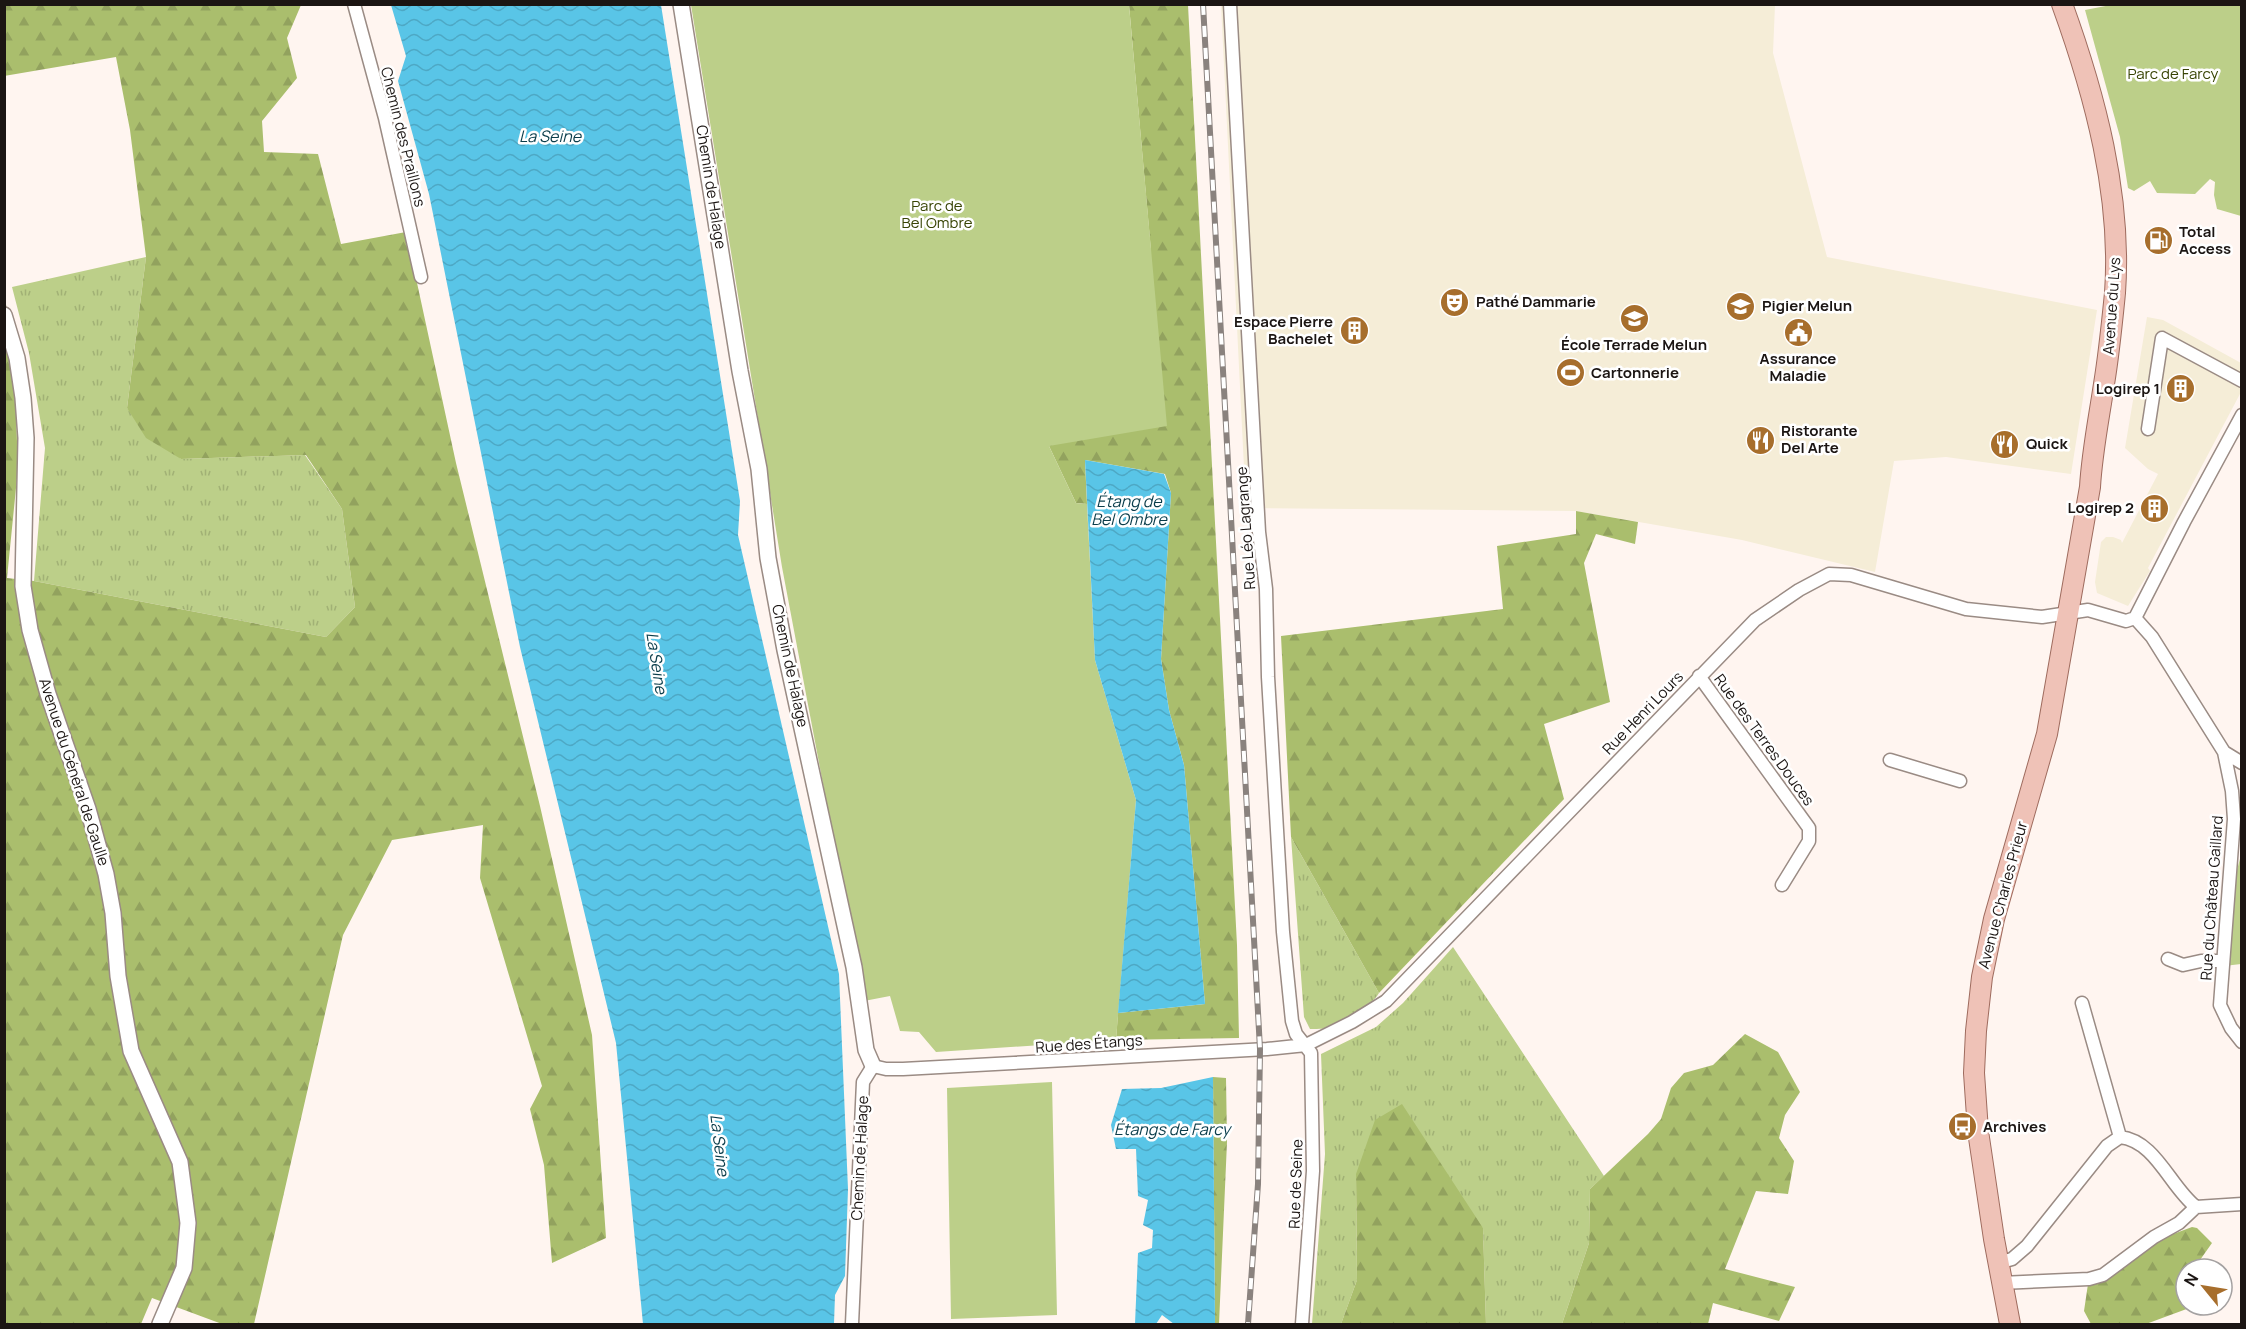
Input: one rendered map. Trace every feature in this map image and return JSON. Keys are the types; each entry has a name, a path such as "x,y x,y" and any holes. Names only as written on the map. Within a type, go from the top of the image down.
{"main road":[{"name":"Avenue du Lys","path":"2062,4 2080,56 2099,129 2112,208 2116,264 2110,349 2092,448 2090,487 2068,612"},
{"name":"Avenue Charles Prieur","path":"2010,1324 2001,1283 1976,1106 1974,1073 1978,1015 1982,977 1994,919 2047,734 2068,612"}],"street":[{"name":"Chemin des Praillons","path":"354,4 385,118 421,277"},
{"name":"Chemin de Halage","path":"681,4 738,359 759,469 768,558 785,650 854,968 866,1050 873,1066 863,1082 852,1324"},
{"name":"Rue Léo Lagrange","path":"1230,4 1259,532 1266,589 1268,677 1283,932 1292,1021 1296,1034 1306,1044"},
{"name":"Avenue du Général de Gaulle","path":"4,315 17,358 23,398 26,438 23,586 30,630 48,694 88,809 106,874 113,913 118,976 131,1051 180,1162 188,1223 184,1268 159,1324"},
{"path":"2148,429 2162,338 2241,381"},
{"path":"2229,773 2241,763 2224,752 2152,637 2135,618 2241,416"},
{"name":"Rue Henri Lours","path":"1306,1044 1352,1022 1386,1001 1755,620 1799,590 1829,574 1851,575 1966,609 2042,617 2093,610 2126,621 2135,618"},
{"name":"Rue des Terres Douces","path":"1699,676 1809,828 1809,841 1782,885"},
{"name":"Rue du Château Gaillard","path":"2224,752 2229,773 2234,819 2232,873 2220,1005 2241,1042"},
{"path":"1890,760 1960,781"},
{"path":"2168,959 2183,964 2223,961"},
{"path":"2082,1003 2120,1137"},
{"name":"Rue des Étangs","path":"873,1066 903,1069 1306,1044"},
{"name":"Rue de Seine","path":"1302,1324 1313,1171 1311,1053 1306,1044"},
{"path":"1998,1263 2012,1259 2027,1246 2107,1146 2120,1137"},
{"path":"2120,1137 2138,1142 2187,1200 2196,1207"},
{"path":"2001,1283 2089,1279 2103,1275 2154,1237 2179,1223 2196,1207 2241,1204"}],"shaded area":[{"path":"1221,5 1775,5 1773,53 1827,257 2097,310 2071,474 1946,457 1894,461 1875,572 1742,540 1576,511 1246,508"},
{"path":"2147,317 2163,320 2241,363 2241,392 2148,568 2150,571 2128,606 2097,593 2095,582 2101,542 2106,537 2113,537 2121,540 2122,543 2158,474 2148,469 2125,448"}],"green space":[{"name":"Parc de Farcy","path":"2116,4 2241,5 2241,216 2217,209 2214,195 2215,182 2210,179 2195,194 2157,193 2150,181 2134,191 2128,188 2120,137 2085,10"},
{"path":"5,5 301,5 287,38 297,78 262,121 264,152 318,154 341,244 406,232 456,463 540,806 592,1035 606,1238 552,1263 544,1165 530,1109 542,1086 480,878 483,825 392,840 343,935 254,1324 222,1324 152,1298 141,1324 5,1324 4,290 14,361 18,468 7,578 34,581 326,637 355,607 342,509 306,455 181,459 146,438 127,408 146,257 130,130 116,57 4,76"},
{"name":"Parc de Bel Ombre","path":"691,5 1129,5 1167,426 1049,446 1076,503 1087,504 1095,660 1136,800 1116,1040 936,1052 919,1032 900,1031 890,996 864,1001 782,567"},
{"path":"1129,5 1188,5 1237,945 1239,1038 1116,1040 1118,1013 1205,1004 1184,765 1169,710 1161,659 1171,493 1165,474 1085,460 1087,504 1076,503 1049,446 1151,251"},
{"path":"146,257 127,408 181,459 305,455 342,509 355,607 326,637 34,581 45,448 29,353 12,287"},
{"path":"1576,511 1638,522 1635,544 1596,534 1584,563 1610,702 1544,724 1564,799 1379,993 1291,837 1281,636 1503,609 1497,546 1576,534"},
{"path":"1291,837 1379,993 1359,1012 1329,1028 1310,1029 1304,1017"},
{"path":"2241,855 2241,964 2224,966 2234,898 2230,896"},
{"path":"1453,947 1604,1176 1590,1189 1589,1243 1562,1324 1486,1324 1483,1228 1356,1174 1357,1280 1341,1324 1312,1324 1325,1154 1321,1054 1376,1027 1403,1003"},
{"path":"1745,1034 1778,1052 1800,1092 1785,1115 1779,1138 1794,1161 1788,1194 1756,1191 1725,1269 1795,1287 1779,1321 1713,1303 1708,1324 1562,1324 1589,1243 1590,1189 1661,1119 1671,1088 1684,1073 1713,1065"},
{"path":"1213,1077 1226,1078 1227,1142 1219,1324 1215,1324"},
{"path":"1052,1082 1057,1315 951,1319 947,1088"},
{"path":"1402,1104 1483,1228 1486,1324 1341,1324 1357,1280 1356,1174 1375,1120"},
{"path":"2192,1227 2197,1228 2212,1243 2202,1257 2174,1257 2174,1314 2146,1324 2091,1324 2084,1311 2088,1284 2168,1236"}],"water":[{"name":"La Seine","path":"391,5 661,5 740,501 738,535 839,974 848,1189 845,1276 835,1295 834,1324 643,1324 616,1043 520,647 429,194 398,81 406,56"},
{"name":"Étang de Bel Ombre","path":"1085,460 1164,474 1171,493 1161,659 1169,710 1184,765 1205,1004 1118,1013 1136,800 1095,660"},
{"name":"Étangs de Farcy","path":"1213,1077 1215,1324 1174,1324 1162,1315 1156,1324 1135,1324 1138,1253 1152,1248 1153,1230 1143,1225 1148,1200 1138,1196 1136,1149 1116,1149 1111,1125 1122,1089 1161,1088"}],"railway":[{"path":"1203,4 1260,1049 1258,1184 1248,1324"}],"place":[{"name":"Total Access","path":"2158,241"},
{"name":"Pathé Dammarie","path":"1455,302"},
{"name":"Pigier Melun","path":"1741,306"},
{"name":"École Terrade Melun","path":"1634,318"},
{"name":"Espace Pierre Bachelet","path":"1354,331"},
{"name":"Assurance Maladie","path":"1798,332"},
{"name":"Cartonnerie","path":"1570,373"},
{"name":"Logirep 1","path":"2181,389"},
{"name":"Ristorante Del Arte","path":"1760,440"},
{"name":"Quick","path":"2005,444"},
{"name":"Logirep 2","path":"2155,508"},
{"name":"Archives","path":"1962,1127"}]}
